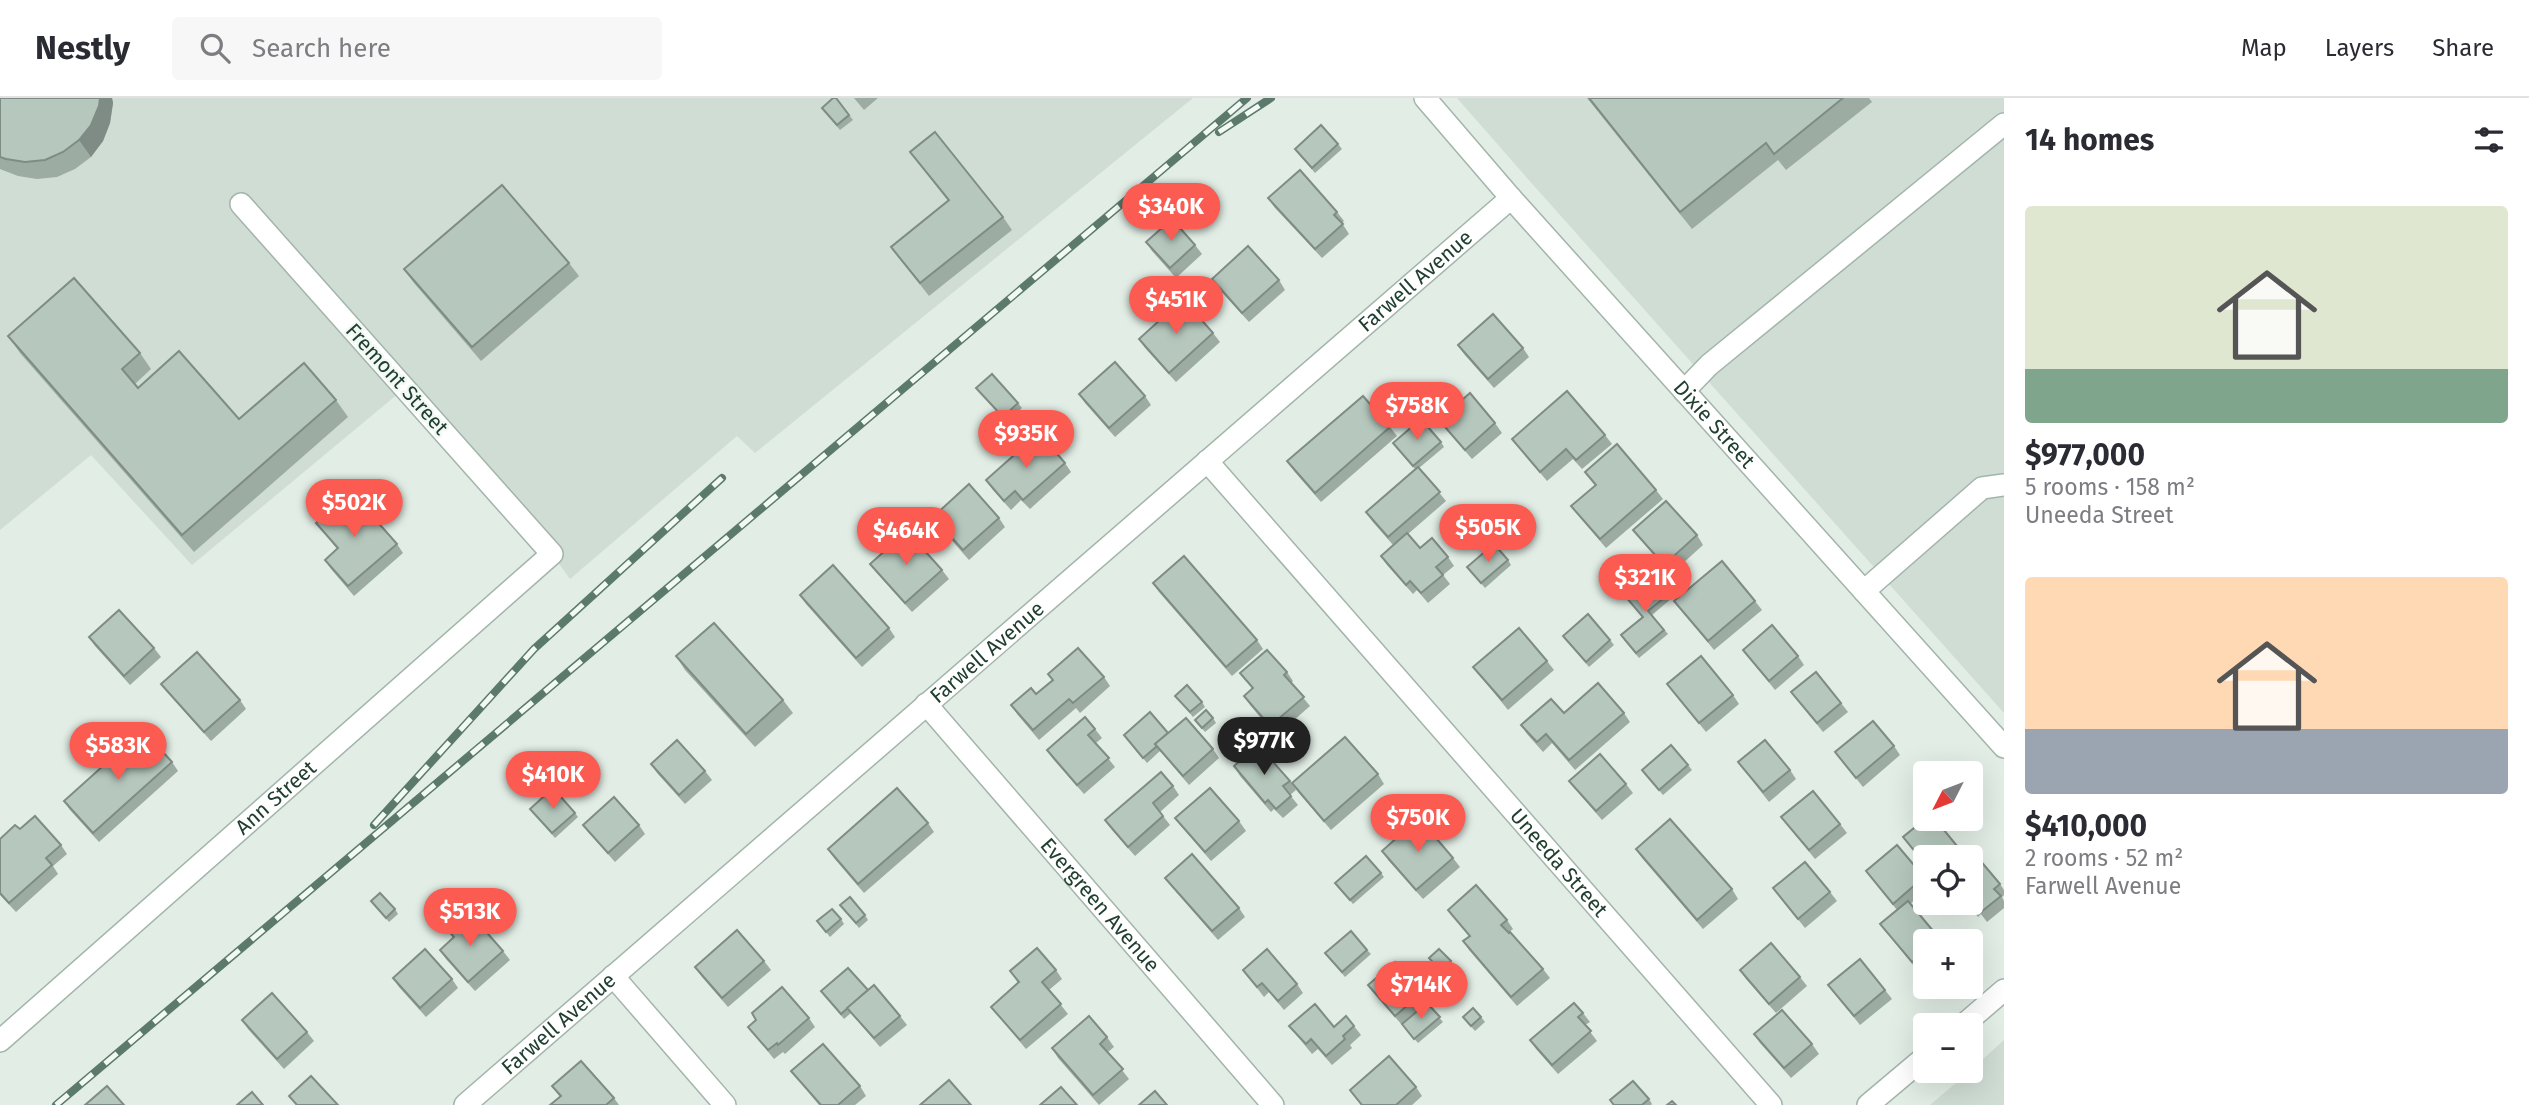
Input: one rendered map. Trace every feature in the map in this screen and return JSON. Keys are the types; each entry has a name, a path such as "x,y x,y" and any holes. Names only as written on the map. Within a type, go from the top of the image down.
{"street":[{"name":"Dixie Street","path":"1425,98 1511,198 2004,747"},
{"path":"1684,391 1709,365 2004,124"},
{"name":"Farwell Avenue","path":"465,1105 1511,198"},
{"name":"Fremont Street","path":"241,204 552,554"},
{"name":"Uneeda Street","path":"1207,461 1771,1105"},
{"path":"1864,591 1982,488 2004,485"},
{"name":"Ann Street","path":"0,1041 552,554"},
{"name":"Evergreen Avenue","path":"926,704 1273,1105"},
{"path":"613,976 725,1105"},
{"path":"1977,1013 2004,990"},
{"path":"1867,1105 1913,1066"}],"shaded area":[{"path":"0,98 1193,98 755,453 737,436 570,579 552,554 405,388 192,565 91,455 0,530"},
{"path":"1457,98 2004,98 2004,713 1527,178"},
{"path":"2004,1040 2004,1105 1930,1105 1956,1083 1983,1083 1983,1059"}],"building":[{"path":"0,98 100,98 91,125 79,140 63,152 45,160 25,162 0,157"},
{"path":"836,98 849,115 837,125 822,108"},
{"path":"1589,98 1843,98 1774,154 1766,143 1680,212"},
{"path":"1321,125 1338,144 1312,168 1295,149"},
{"path":"935,132 1003,217 920,283 891,247 949,200 910,152"},
{"path":"1300,170 1337,212 1334,215 1343,224 1315,249 1268,198"},
{"path":"502,185 569,263 472,347 404,269"},
{"path":"1172,219 1195,245 1170,268 1146,242"},
{"path":"1248,246 1279,280 1242,313 1212,279"},
{"path":"74,278 140,353 122,369 138,388 179,351 239,419 304,363 336,400 182,535 8,336"},
{"path":"1183,299 1213,333 1169,373 1139,339"},
{"path":"1493,314 1523,348 1488,379 1458,345"},
{"path":"1115,362 1145,396 1109,428 1079,394"},
{"path":"992,374 1018,403 1003,417 976,388"},
{"path":"1567,391 1605,435 1576,460 1566,449 1540,472 1512,439"},
{"path":"1470,393 1495,423 1465,450 1439,420"},
{"path":"1363,396 1390,427 1315,493 1287,461"},
{"path":"1421,419 1441,442 1413,466 1393,443"},
{"path":"1039,433 1065,463 1023,500 1015,491 1004,501 986,480"},
{"path":"1617,444 1656,490 1600,539 1571,506 1596,485 1585,472"},
{"path":"1418,467 1440,492 1388,537 1366,512"},
{"path":"969,484 999,518 963,550 933,517"},
{"path":"351,492 397,544 348,586 325,560 338,548 316,523"},
{"path":"1666,501 1697,535 1664,565 1633,530"},
{"path":"907,531 942,570 905,603 870,564"},
{"path":"1407,533 1420,548 1432,538 1448,557 1436,567 1443,575 1421,593 1410,581 1406,585 1381,556"},
{"path":"1494,544 1508,560 1481,583 1467,567"},
{"path":"1184,556 1257,640 1226,667 1153,583"},
{"path":"1722,561 1755,601 1708,641 1674,601"},
{"path":"833,565 889,628 856,658 800,595"},
{"path":"1652,575 1669,594 1648,611 1664,630 1636,653 1621,635 1643,617 1626,597"},
{"path":"119,610 154,648 124,676 89,637"},
{"path":"1588,614 1610,640 1586,662 1563,636"},
{"path":"714,623 783,700 746,734 676,656"},
{"path":"1772,625 1798,656 1769,681 1743,650"},
{"path":"1519,628 1547,661 1502,700 1473,667"},
{"path":"1078,648 1104,677 1073,703 1069,699 1033,730 1011,705 1031,688 1036,694 1053,680 1048,674"},
{"path":"1267,650 1287,672 1284,675 1304,697 1270,726 1244,696 1253,688 1240,673"},
{"path":"197,652 240,700 204,732 161,684"},
{"path":"1701,656 1733,695 1699,723 1667,684"},
{"path":"1816,672 1841,703 1817,723 1791,692"},
{"path":"1598,683 1624,713 1569,760 1546,734 1537,742 1521,725 1551,699 1564,713"},
{"path":"1187,685 1202,702 1190,712 1175,696"},
{"path":"1206,710 1213,718 1202,728 1195,720"},
{"path":"1150,712 1168,733 1143,758 1124,735"},
{"path":"1085,717 1095,729 1088,735 1109,758 1077,785 1047,750"},
{"path":"1186,718 1213,749 1183,776 1155,744"},
{"path":"1873,721 1894,746 1856,778 1835,752"},
{"path":"143,730 172,762 93,833 64,801"},
{"path":"1345,737 1378,774 1324,821 1292,783"},
{"path":"677,740 705,771 679,795 651,764"},
{"path":"1765,740 1790,770 1763,792 1738,762"},
{"path":"1258,745 1290,781 1283,786 1291,796 1276,809 1268,800 1265,803 1234,766"},
{"path":"1671,745 1688,765 1659,790 1642,770"},
{"path":"1600,754 1626,784 1596,811 1569,781"},
{"path":"1161,772 1173,786 1153,803 1163,816 1128,847 1105,820"},
{"path":"553,788 575,813 552,833 530,809"},
{"path":"897,788 928,823 858,884 828,849"},
{"path":"1210,788 1239,821 1205,852 1175,818"},
{"path":"1813,791 1840,824 1809,850 1781,817"},
{"path":"614,797 639,825 608,853 583,825"},
{"path":"35,816 61,845 46,858 52,865 9,903 0,893 0,839 15,825 20,829"},
{"path":"1419,818 1453,858 1416,890 1382,851"},
{"path":"1670,819 1732,889 1697,920 1636,849"},
{"path":"1913,829 1913,831 1945,831 1956,845 1913,845 1913,849 1903,837"},
{"path":"1897,845 1913,864 1913,887 1893,904 1866,871"},
{"path":"1192,854 1239,908 1212,931 1165,878"},
{"path":"1366,856 1381,873 1350,900 1335,883"},
{"path":"1805,862 1830,892 1798,919 1773,888"},
{"path":"1983,864 2000,884 1994,889 2001,896 1983,910"},
{"path":"1476,885 1507,920 1501,925 1543,969 1511,997 1463,941 1470,936 1448,910"},
{"path":"380,893 395,909 386,918 371,901"},
{"path":"850,897 865,915 856,923 840,905"},
{"path":"1908,901 1913,907 1913,915 1920,915 1932,929 1913,929 1912,962 1880,924"},
{"path":"832,909 841,919 826,932 817,921"},
{"path":"460,916 468,924 475,919 503,951 468,982 440,950 454,937 446,928"},
{"path":"737,930 764,961 722,998 695,967"},
{"path":"1351,931 1367,950 1342,972 1325,953"},
{"path":"1771,943 1800,977 1769,1004 1740,970"},
{"path":"1037,948 1056,970 1042,982 1061,1004 1020,1040 991,1007 1019,982 1010,971"},
{"path":"425,949 452,979 420,1008 393,978"},
{"path":"1267,949 1297,984 1278,1001 1262,983 1257,987 1243,970"},
{"path":"1439,949 1451,961 1440,970 1429,958"},
{"path":"1860,959 1885,990 1854,1016 1828,985"},
{"path":"1395,962 1422,993 1395,1016 1368,985"},
{"path":"848,968 868,990 841,1014 821,991"},
{"path":"874,985 900,1016 874,1038 847,1008"},
{"path":"782,987 809,1018 778,1045 777,1043 768,1050 748,1027 756,1020 752,1013"},
{"path":"272,993 307,1032 277,1059 242,1020"},
{"path":"1427,1003 1440,1017 1414,1039 1402,1024"},
{"path":"1574,1003 1583,1013 1578,1017 1591,1031 1552,1065 1530,1040"},
{"path":"1315,1004 1334,1027 1346,1016 1354,1026 1343,1036 1345,1039 1326,1056 1311,1039 1306,1044 1289,1026"},
{"path":"1473,1008 1481,1017 1471,1026 1463,1017"},
{"path":"1782,1010 1812,1044 1784,1068 1754,1034"},
{"path":"1089,1016 1107,1037 1100,1044 1123,1069 1093,1095 1052,1048"},
{"path":"823,1044 860,1086 838,1105 821,1105 791,1071"},
{"path":"1389,1056 1416,1087 1396,1105 1362,1105 1350,1090"},
{"path":"581,1061 614,1098 606,1105 550,1105 561,1096 552,1086"},
{"path":"311,1076 338,1105 297,1105 289,1096"},
{"path":"949,1080 971,1105 920,1105"},
{"path":"1633,1081 1649,1099 1642,1105 1614,1105 1610,1100"},
{"path":"107,1086 124,1105 85,1105"},
{"path":"1061,1087 1077,1105 1040,1105"},
{"path":"1155,1091 1167,1105 1139,1105"},
{"path":"252,1092 263,1105 237,1105"}],"railway":[{"path":"56,1105 1247,98"},
{"path":"1219,132 1271,98"},
{"path":"374,825 534,649 722,478"}]}
